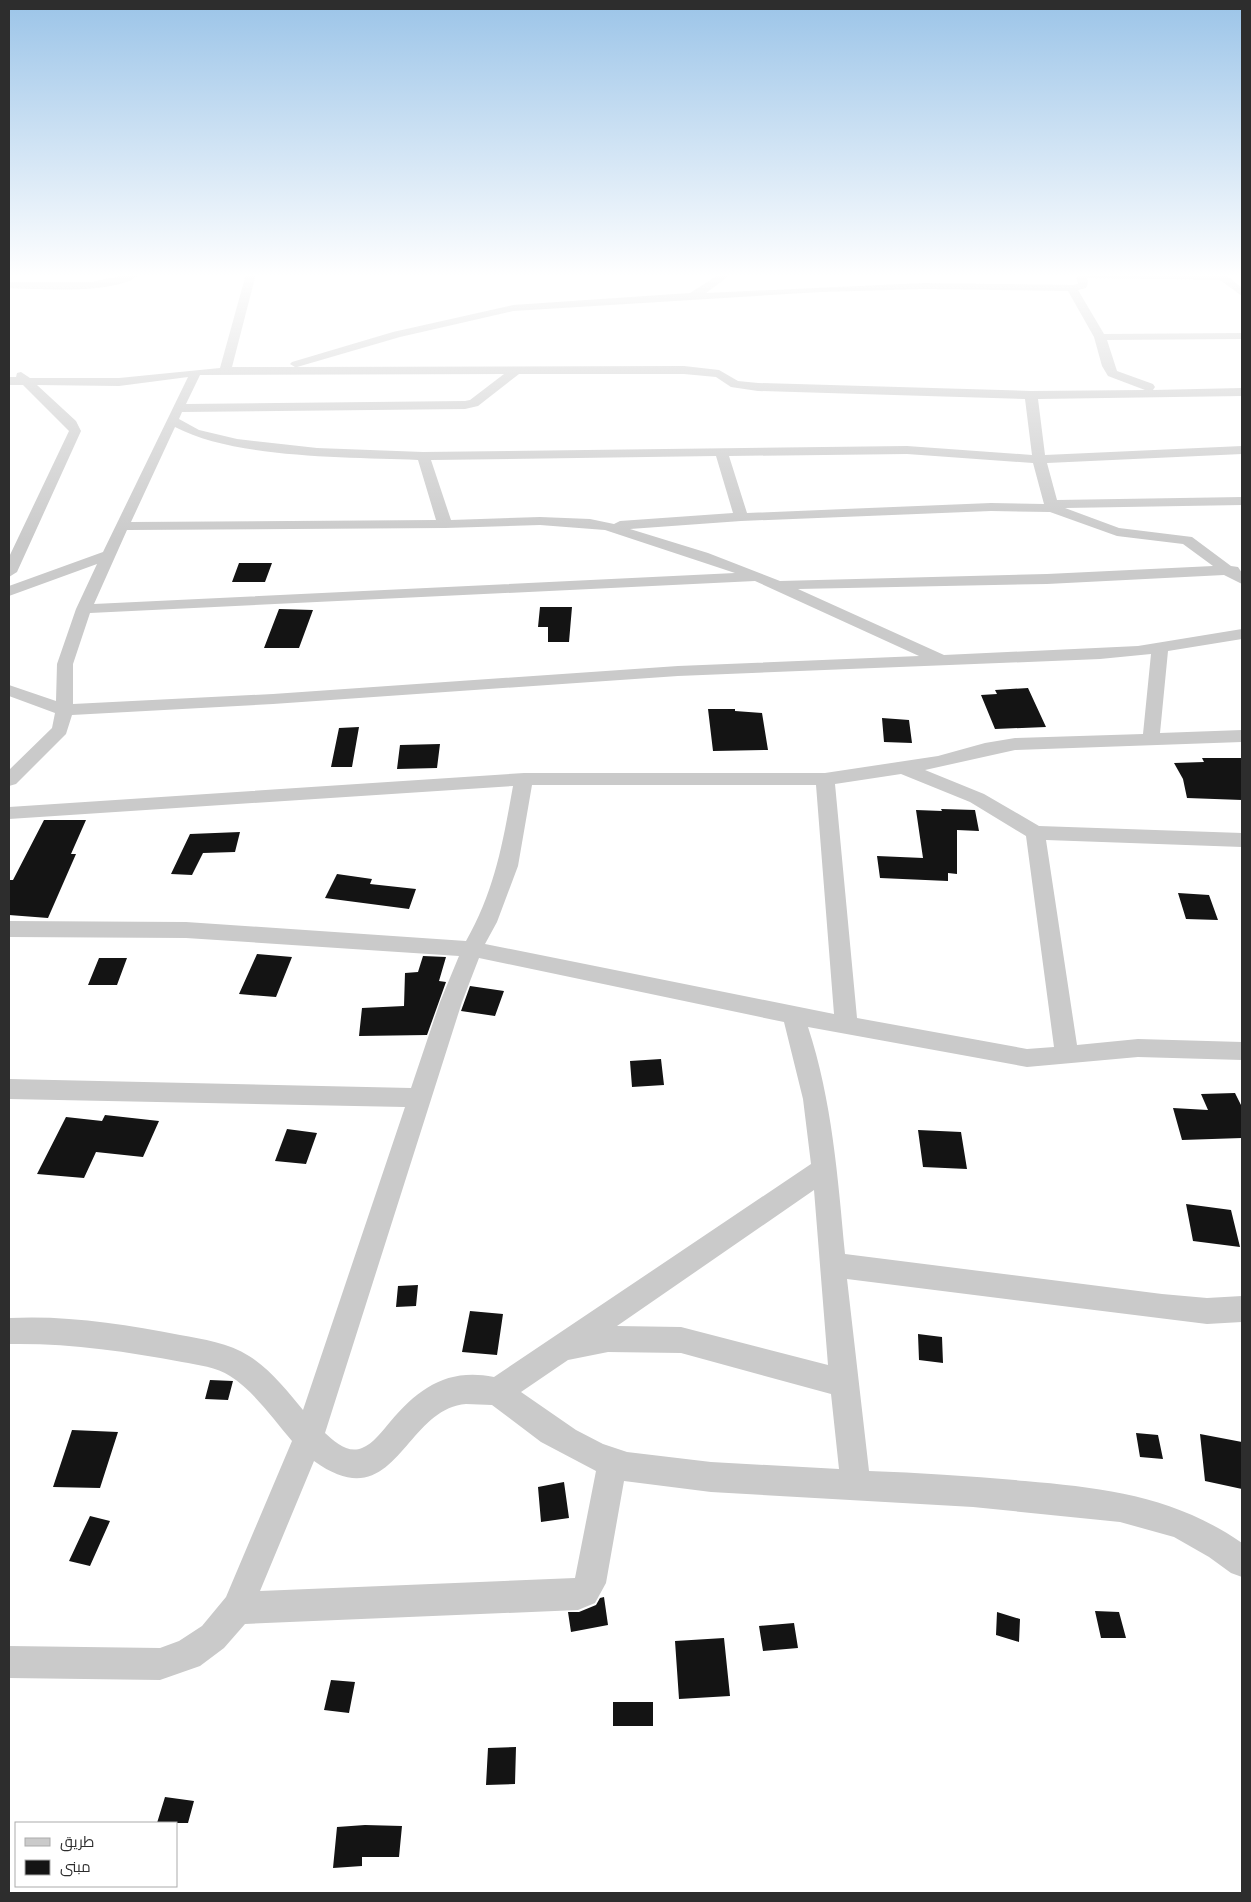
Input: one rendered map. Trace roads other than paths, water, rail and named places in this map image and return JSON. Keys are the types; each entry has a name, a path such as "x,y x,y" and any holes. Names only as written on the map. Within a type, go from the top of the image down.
{"street":[{"path":"225,371 227,363"},
{"path":"272,371 300,363"},
{"path":"1107,363 1112,373 1124,379 1166,392"},
{"path":"9,366 71,424 75,431 9,572"},
{"path":"9,380 28,382 119,382 196,372 225,371 515,372 684,370 719,374 735,384 758,387 1031,395 1242,392"},
{"path":"9,780 60,730 64,710 65,664 84,609 196,372"},
{"path":"175,414 465,405 474,403 515,372"},
{"path":"9,388 28,382"},
{"path":"1031,395 1039,458 1051,506"},
{"path":"175,414 195,433 237,443 317,452 423,456 722,454 907,450 1039,458 1242,450"},
{"path":"722,454 741,517"},
{"path":"423,456 445,524"},
{"path":"607,526 741,517 992,507 1242,501"},
{"path":"1051,506 1117,532 1187,540 1198,545 1226,570 1242,579"},
{"path":"122,526 445,524 569,521 607,526 703,556 759,577 942,661"},
{"path":"9,591 108,555"},
{"path":"776,585 1047,579 1242,570"},
{"path":"84,609 759,577"},
{"path":"9,690 64,710 273,699 678,671 1100,654 1242,634"},
{"path":"1151,738 1160,647"},
{"path":"9,813 524,779 824,778 904,768 1015,744 1242,736"},
{"path":"904,768 977,798 1035,833 1242,840"},
{"path":"824,778 846,1025"},
{"path":"9,1662 160,1664 188,1654 213,1637 238,1608 309,1437 451,1002 472,949 487,922 508,866 524,779"},
{"path":"1035,833 1067,1056"},
{"path":"9,930 186,930 472,949 793,1015 1027,1058 1067,1056 1102,1050 1138,1048 1242,1051"},
{"path":"793,1015 809,1063 824,1169 844,1383 856,1485"},
{"path":"9,1090 227,1092 421,1098"},
{"path":"497,1392 824,1169"},
{"path":"833,1265 1162,1307 1207,1311 1242,1309"},
{"path":"9,1331 70,1333 148,1341 222,1357 255,1377 309,1437 331,1456 345,1464 357,1464 380,1453 435,1397 470,1390 497,1392 523,1412 590,1454 612,1464 641,1470 700,1475 1006,1493 1130,1509 1178,1524 1207,1538 1242,1562"},
{"path":"560,1349 608,1339 681,1340 844,1383"},
{"path":"238,1608 584,1592 590,1583 612,1464"}]}
